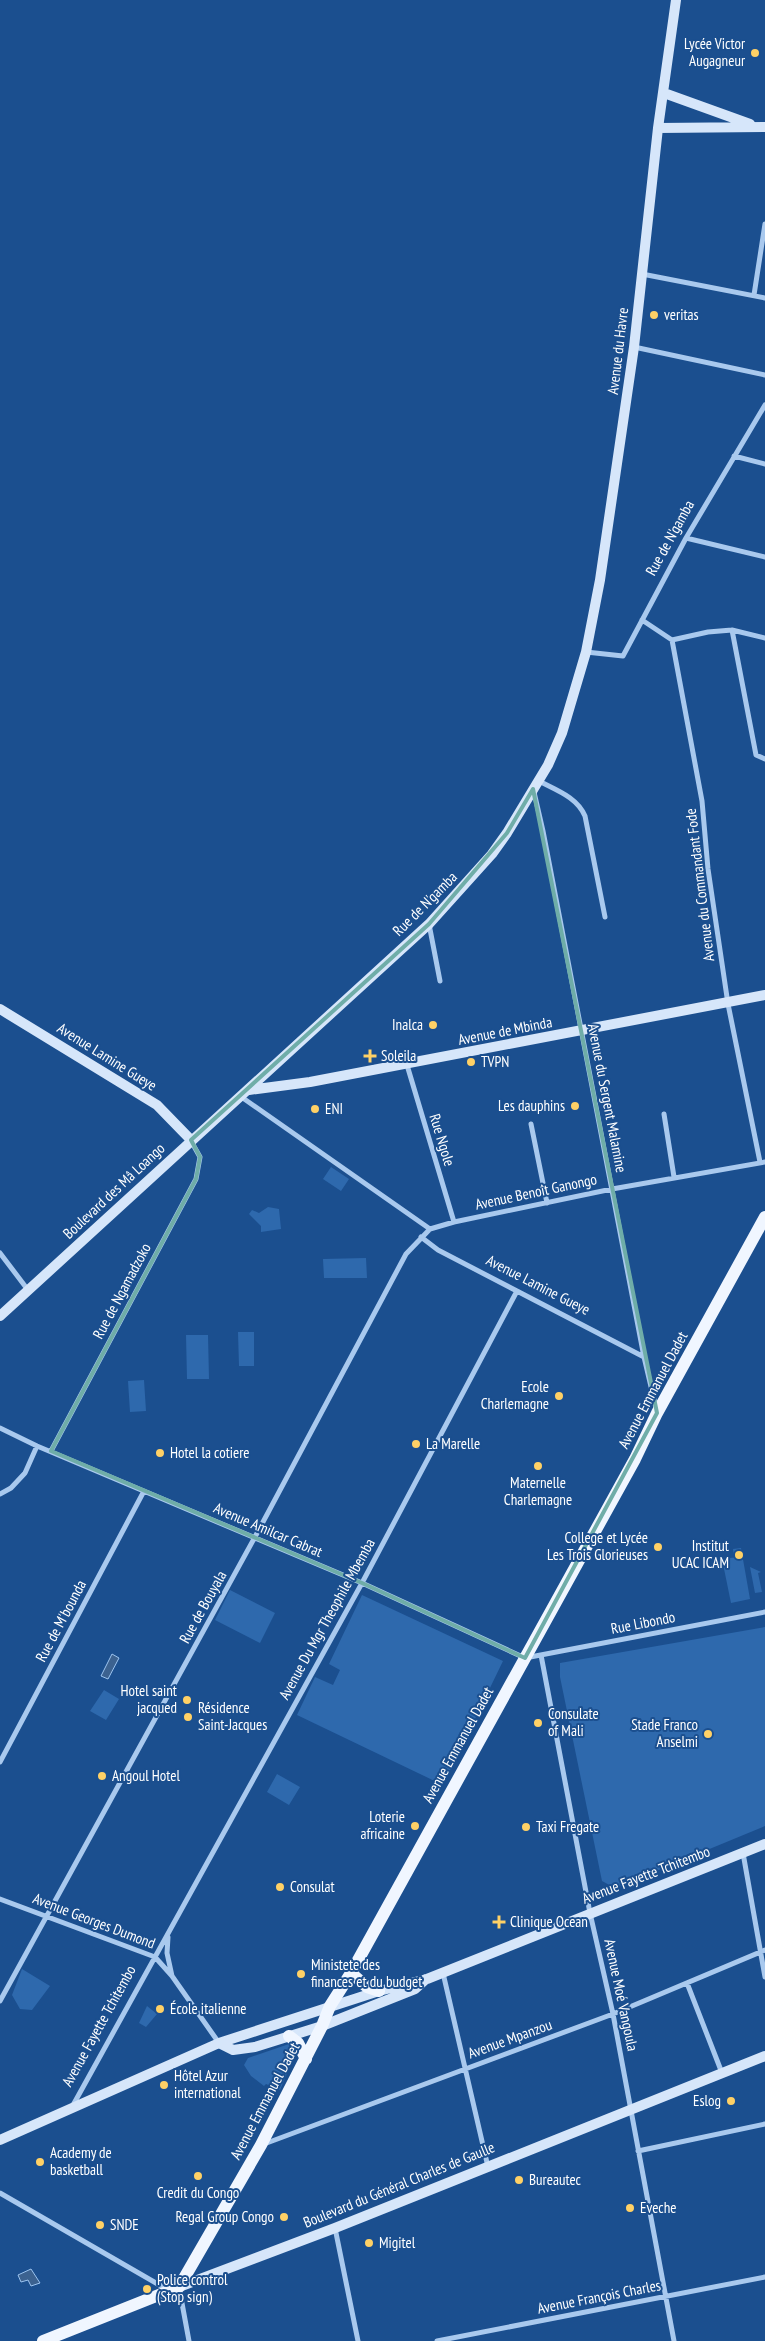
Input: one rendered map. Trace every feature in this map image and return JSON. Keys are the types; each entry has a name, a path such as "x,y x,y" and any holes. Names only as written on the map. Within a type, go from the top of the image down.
{"main road":[{"name":"Avenue Emmanuel Dadet","path":"174,2289 261,2145 322,2026 330,2006 351,1973 635,1459 657,1413 765,1217"},
{"path":"351,1973 367,1987 380,1991"},
{"path":"289,2036 298,2043 306,2058"},
{"name":"Boulevard du Général Charles de Gaulle","path":"43,2341 174,2289"}],"street":[{"name":"Avenue du Havre","path":"571,702 586,652 600,580 634,347 658,128 676,0"},
{"path":"664,93 762,127"},
{"path":"658,128 762,127"},
{"path":"754,295 765,224"},
{"path":"642,274 765,298"},
{"path":"634,347 765,375"},
{"name":"Rue de N'gamba","path":"586,652 623,656 686,538 765,405"},
{"path":"734,456 765,464"},
{"path":"686,538 765,557"},
{"path":"642,620 672,640 708,632 732,630 765,638"},
{"path":"732,630 756,755 765,759"},
{"name":"Avenue du Commandant Fode","path":"672,640 702,801 708,869 728,1004 763,1162"},
{"name":"Rue de N'gamba","path":"249,1090 429,924 492,854 508,833 536,784 562,733 571,702"},
{"path":"536,784 565,794 582,808 605,917"},
{"name":"Avenue du Sergent Malamine","path":"536,784 543,831 644,1357 657,1413"},
{"path":"429,924 440,980"},
{"name":"Avenue de Mbinda","path":"249,1090 310,1082 406,1065 728,1004 765,995"},
{"name":"Avenue Lamine Gueye","path":"0,1009 157,1105 191,1140"},
{"name":"Rue Ngole","path":"406,1065 454,1222"},
{"name":"Boulevard des Mâ Loango","path":"0,1316 239,1096 249,1090"},
{"path":"239,1096 430,1229"},
{"path":"664,1114 674,1177"},
{"path":"531,1124 547,1203"},
{"name":"Rue de Ngamadzoko","path":"51,1451 196,1179 200,1157 191,1140"},
{"name":"Avenue Benoît Ganongo","path":"430,1229 454,1222 612,1189 763,1162"},
{"name":"Rue de Bouyala","path":"0,2001 255,1537 388,1286 406,1254 430,1229"},
{"name":"Avenue Lamine Gueye","path":"421,1238 438,1250 644,1357"},
{"path":"0,1253 28,1291"},
{"name":"Avenue Du Mgr Theophile Mbemba","path":"155,1957 362,1583 516,1290"},
{"name":"Avenue Amilcar Cabrat","path":"0,1428 37,1446 362,1583 525,1658"},
{"path":"0,1494 11,1488 25,1473 37,1446"},
{"name":"Rue de M'bounda","path":"0,1762 144,1491"},
{"name":"Rue Libondo","path":"525,1658 765,1612"},
{"name":"Avenue Moé Vangoula","path":"541,1654 590,1913 613,2014 674,2341"},
{"name":"Avenue Fayette Tchitembo","path":"0,2140 219,2043 330,2006 427,1979 765,1844"},
{"path":"743,1853 763,1951 765,1977"},
{"name":"Avenue Georges Dumond","path":"0,1899 155,1957 172,1976 219,2043"},
{"name":"Avenue Georges Dumond","path":"168,1934 167,1953 172,1976"},
{"name":"Avenue Mpanzou","path":"261,2145 613,2014 763,1951"},
{"name":"Avenue Fayette Tchitembo","path":"69,2111 155,1957"},
{"path":"442,1972 488,2167"},
{"name":"Avenue Fayette Tchitembo","path":"219,2043 226,2048 243,2051 322,2026 415,1989 427,1979"},
{"path":"687,1983 722,2074"},
{"name":"Boulevard du Général Charles de Gaulle","path":"174,2289 335,2228 765,2056"},
{"path":"638,2151 765,2124"},
{"path":"0,2193 174,2289 189,2341"},
{"path":"335,2228 358,2341"},
{"name":"Avenue François Charles","path":"437,2341 765,2277"}],"highlighted area":[{"path":"533,789 657,1413 525,1658 362,1583 51,1451 196,1179 200,1157 191,1140 429,924 507,833"}],"shaded area":[{"path":"331,1167 349,1179 341,1191 323,1179"},
{"path":"268,1207 279,1209 281,1229 261,1232 261,1226 249,1214 252,1210 259,1213"},
{"path":"366,1258 367,1278 324,1278 323,1259"},
{"path":"238,1332 254,1332 254,1366 239,1366"},
{"path":"186,1335 208,1335 209,1379 187,1379"},
{"path":"144,1380 146,1411 130,1412 128,1381"},
{"path":"741,1548 750,1599 731,1603 722,1559 738,1557 738,1555 734,1556 733,1549"},
{"path":"750,1567 761,1572 758,1573 762,1592 755,1593"},
{"path":"230,1590 275,1613 260,1643 215,1620"},
{"path":"362,1595 503,1661 443,1785 297,1715 315,1677 333,1685 340,1670 329,1664"},
{"path":"765,1627 765,1826 615,1888 602,1881 560,1677 560,1663"},
{"path":"112,1654 119,1658 108,1679 101,1676"},
{"path":"104,1690 119,1699 106,1720 90,1711"},
{"path":"277,1774 300,1787 289,1805 267,1792"},
{"path":"22,1969 50,1986 32,2010 20,2009 12,1995"},
{"path":"147,2006 157,2014 146,2027 139,2023"},
{"path":"289,2044 300,2052 294,2057 280,2090 266,2084 264,2086 251,2076 244,2065 248,2058"},
{"path":"31,2269 40,2283 31,2286 28,2280 21,2282 18,2275"}],"place":[{"name":"Lycée Victor Augagneur","path":"755,53"},
{"name":"veritas","path":"654,315"},
{"name":"Inalca","path":"433,1025"},
{"name":"Soleila","path":"370,1056"},
{"name":"TVPN","path":"471,1062"},
{"name":"Les dauphins","path":"575,1106"},
{"name":"ENI","path":"315,1109"},
{"name":"Ecole Charlemagne","path":"559,1396"},
{"name":"La Marelle","path":"416,1444"},
{"name":"Hotel la cotiere","path":"160,1453"},
{"name":"Maternelle Charlemagne","path":"538,1466"},
{"name":"College et Lycée Les Trois Glorieuses","path":"658,1547"},
{"name":"Institut UCAC ICAM","path":"739,1555"},
{"name":"Hotel saint jacqued","path":"187,1700"},
{"name":"Résidence Saint-Jacques","path":"188,1717"},
{"name":"Consulate of Mali","path":"538,1723"},
{"name":"Stade Franco Anselmi","path":"708,1734"},
{"name":"Angoul Hotel","path":"102,1776"},
{"name":"Loterie africaine","path":"415,1826"},
{"name":"Taxi Fregate","path":"526,1827"},
{"name":"Consulat","path":"280,1887"},
{"name":"Clinique Ocean","path":"499,1922"},
{"name":"Ministete des finances et du budget","path":"301,1974"},
{"name":"École italienne","path":"160,2009"},
{"name":"Hôtel Azur international","path":"164,2085"},
{"name":"Eslog","path":"731,2101"},
{"name":"Academy de basketball","path":"40,2162"},
{"name":"Credit du Congo","path":"198,2176"},
{"name":"Bureautec","path":"519,2180"},
{"name":"Eveche","path":"630,2208"},
{"name":"Regal Group Congo","path":"284,2217"},
{"name":"SNDE","path":"100,2225"},
{"name":"Migitel","path":"369,2243"},
{"name":"Police control (Stop sign)","path":"147,2289"}]}
